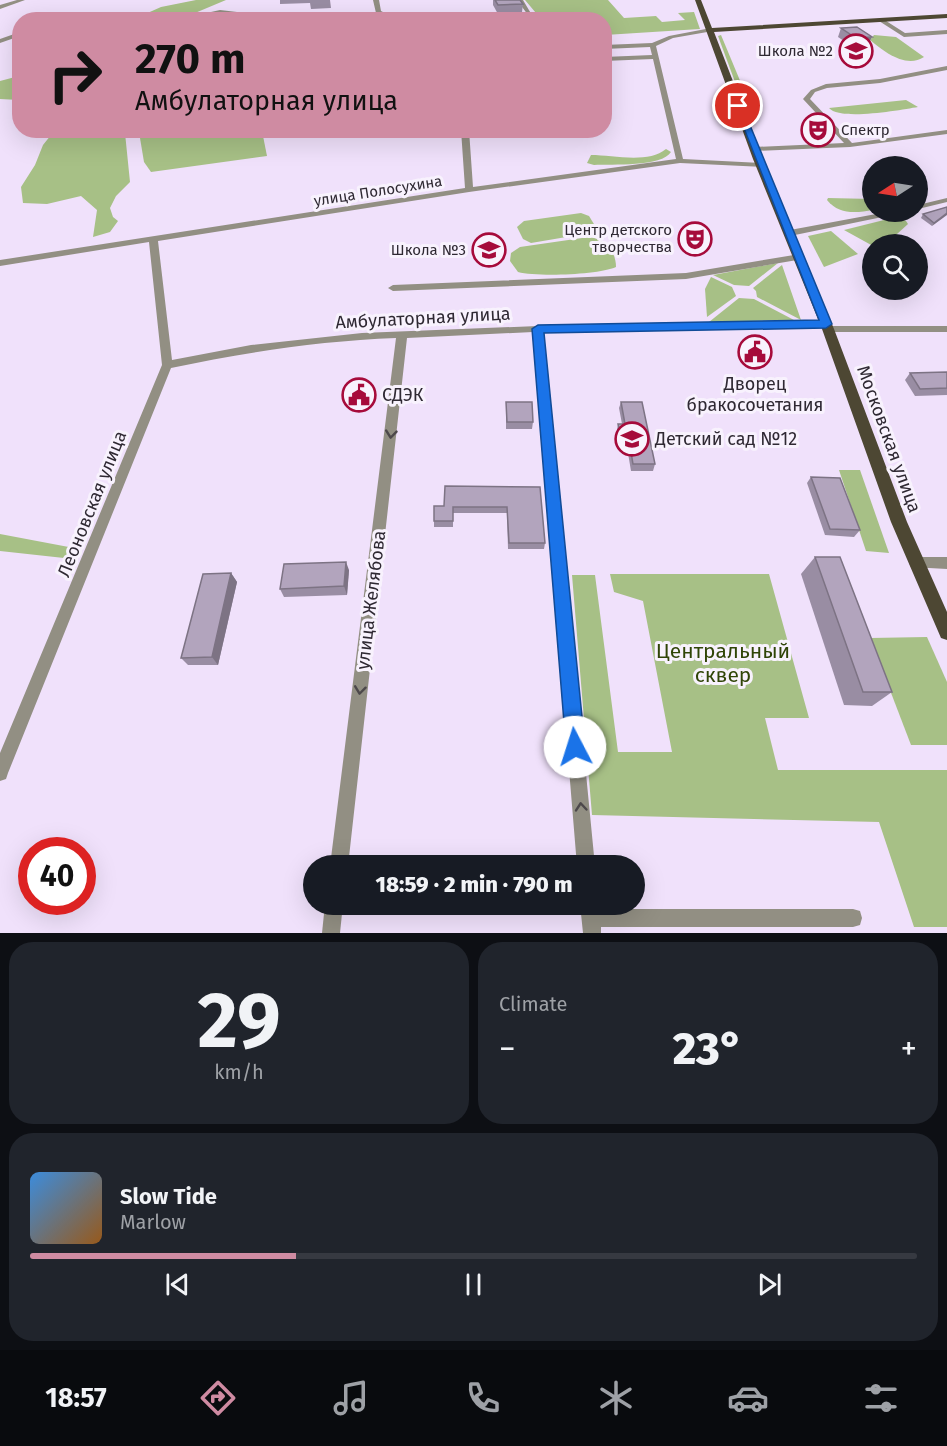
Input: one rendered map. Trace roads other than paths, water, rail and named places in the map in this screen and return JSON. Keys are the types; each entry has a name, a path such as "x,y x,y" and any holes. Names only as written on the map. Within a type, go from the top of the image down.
{"main road":[{"name":"Московская улица","path":"698,0 761,165 827,326 887,493 947,632"},
{"path":"711,30 947,16"}],"street":[{"path":"0,7 22,0"},
{"path":"881,20 904,35 947,32"},
{"path":"612,47 653,45 671,38 711,30"},
{"path":"653,45 680,161"},
{"path":"612,60 655,57"},
{"path":"850,146 807,99 813,91 826,86 880,81 947,68"},
{"path":"755,149 850,146 943,132 947,138"},
{"path":"466,138 469,190"},
{"name":"улица Полосухина","path":"0,263 469,190 680,161 761,165"},
{"path":"928,205 947,200"},
{"path":"790,233 862,219"},
{"name":"Леоновская улица","path":"0,773 167,365 158,261 153,239"},
{"path":"393,288 686,276 800,257"},
{"name":"Амбулаторная улица","path":"167,365 250,348 402,334 538,329 827,326 947,329"},
{"path":"538,329 585,855"},
{"name":"улица Желябова","path":"340,855 402,334"},
{"path":"916,563 947,563"},
{"path":"331,933 333,915"},
{"path":"590,918 853,918"}],"place":[{"name":"Школа №2","path":"856,51"},
{"name":"Спектр","path":"818,130"},
{"name":"Центр детского творчества","path":"695,239"},
{"name":"Школа №3","path":"489,250"},
{"name":"Дворец бракосочетания","path":"755,352"},
{"name":"СДЭК","path":"359,395"},
{"name":"Детский сад №12","path":"632,439"}],"park label":[{"name":"Центральный сквер","path":"723,663"}]}
